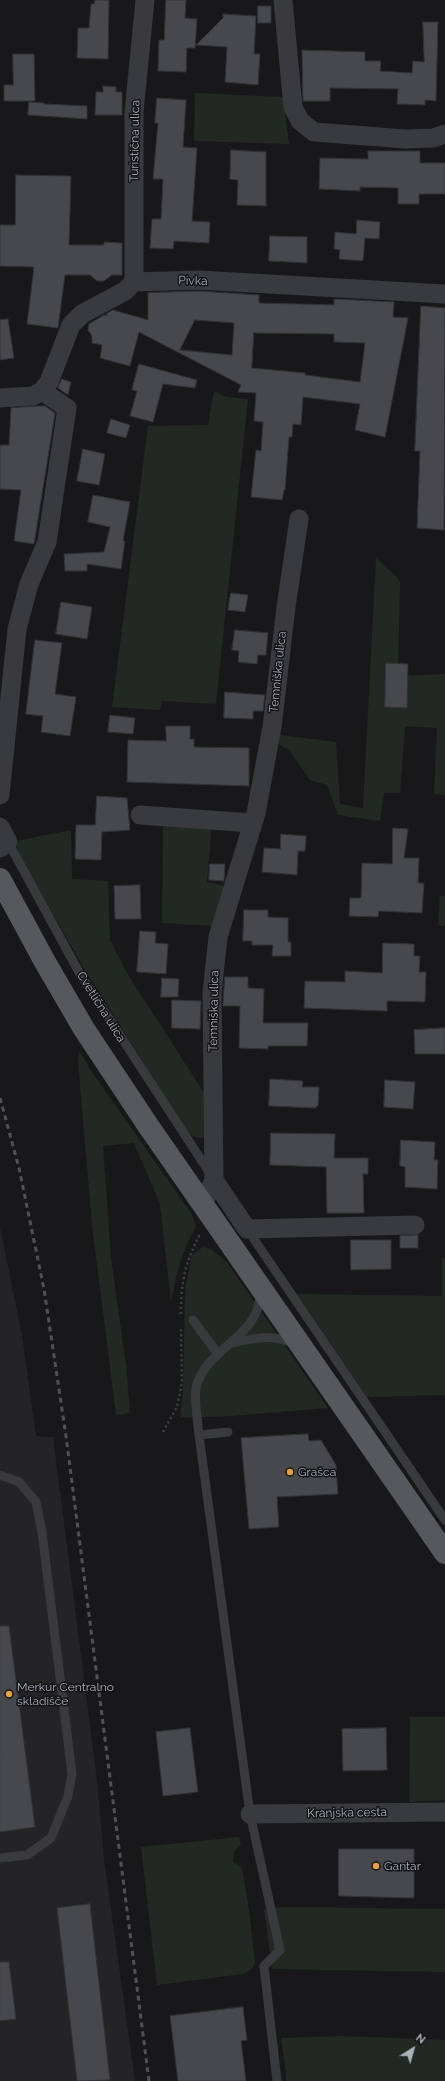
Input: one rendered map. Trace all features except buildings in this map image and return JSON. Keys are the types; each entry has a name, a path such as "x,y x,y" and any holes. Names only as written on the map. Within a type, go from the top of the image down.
{"main road":[{"path":"0,879 45,962 84,1029 203,1204 445,1553"}],"street":[{"name":"Turistična ulica","path":"134,282 134,112 145,0"},
{"path":"283,0 293,108 300,121 314,132 406,139 433,138 445,134"},
{"name":"Pivka","path":"134,282 199,280 445,294"},
{"path":"0,398 33,396 42,391 49,382 71,325 82,314 125,291 134,282"},
{"path":"0,795 17,629 29,584 47,542 67,408 42,391"},
{"name":"Temniška ulica","path":"214,1180 212,994 218,937 256,813 272,727 298,519"},
{"path":"140,815 252,824"},
{"path":"203,1204 214,1180"},
{"path":"214,1180 247,1229 415,1225"},
{"name":"Kranjska cesta","path":"250,1814 445,1812"}],"lane":[{"name":"Cvetlična ulica","path":"3,839 80,974 214,1180"},
{"path":"247,1229 445,1520"},
{"path":"258,1283 260,1302 255,1314 233,1343 218,1354 203,1369 196,1389 199,1435 250,1814 280,1950 264,1966 277,2081"},
{"path":"193,1320 218,1354"},
{"path":"233,1343 252,1338 272,1337 293,1343 306,1352"},
{"path":"199,1435 228,1432"},
{"path":"0,1475 19,1482 36,1502 42,1532 72,1774 68,1796 51,1838 27,1855 0,1858"}],"shaded area":[{"path":"195,93 283,97 289,144 194,141"},
{"path":"214,391 226,397 248,399 216,704 162,701 160,710 112,707 148,426 208,425"},
{"path":"376,558 397,577 400,582 398,676 445,674 445,795 434,794 437,728 405,726 400,793 384,793 380,821 338,815 327,785 310,780 290,751 278,744 280,735 336,742 340,804 363,808"},
{"path":"163,820 212,823 207,882 226,886 213,926 162,923"},
{"path":"71,830 72,879 108,881 110,940 127,973 206,1096 209,1131 204,1138 197,1138 187,1132 85,970 19,855 17,844 21,840"},
{"path":"440,896 445,896 445,926 438,925"},
{"path":"79,1051 92,1072 191,1213 196,1226 180,1263 171,1303 160,1204 134,1143 103,1146 111,1258 126,1365 130,1413 116,1415 92,1225 78,1061"},
{"path":"0,1227 22,1335 36,1436 53,1437 97,1780 104,1859 135,2081 0,2081"},
{"path":"203,1247 211,1249 226,1261 328,1408 232,1416 180,1418 183,1394 185,1290 192,1255"},
{"path":"442,1258 445,1258 445,1395 367,1397 297,1294 442,1296"},
{"path":"410,1717 445,1717 445,1800 409,1802"},
{"path":"239,1837 241,1844 234,1852 233,1862 242,1868 249,1910 255,1963 252,1969 243,1974 157,1985 141,1847"},
{"path":"283,1907 445,1909 445,1972 272,1969 264,1909"},
{"path":"341,2036 445,2040 445,2081 287,2081 281,2038"}],"railway":[{"path":"0,1098 19,1168 44,1289 66,1436 149,2081"}],"place":[{"name":"Grašca","path":"290,1472"},
{"name":"Merkur Centralno skladišče","path":"9,1694"},
{"name":"Gantar","path":"376,1866"}]}
